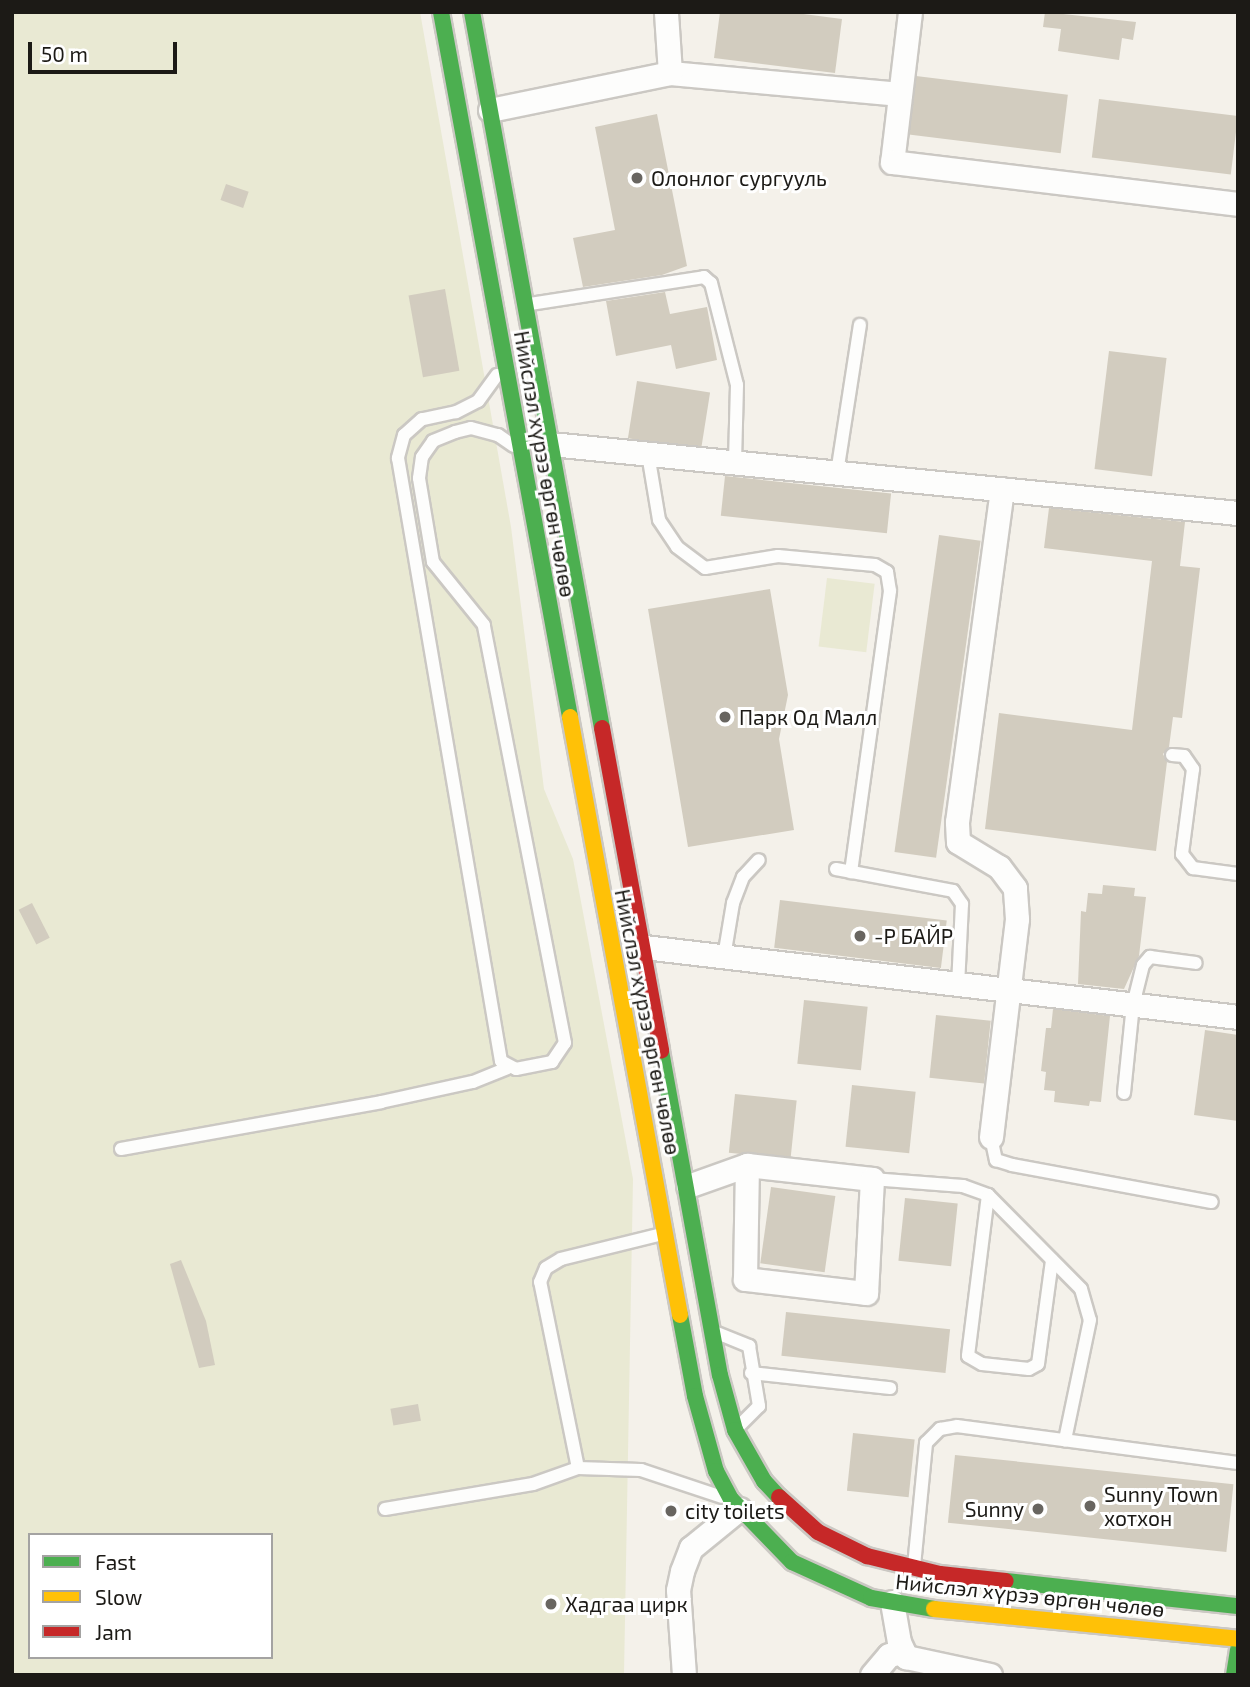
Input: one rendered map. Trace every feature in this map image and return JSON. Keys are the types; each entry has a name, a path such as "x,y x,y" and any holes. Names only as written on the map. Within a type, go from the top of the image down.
{"main road":[{"name":"Нийслэл хүрээ өргөн чөлөө","path":"441,12 704,1440 735,1504 792,1562 828,1582 892,1602 1238,1639"},
{"name":"Нийслэл хүрээ өргөн чөлөө","path":"471,12 639,917 712,1331 735,1430 764,1481 818,1532 867,1556 914,1567 1238,1606"},
{"path":"468,159 497,152"},
{"path":"608,923 639,917"},
{"path":"1234,1675 1238,1650"}],"street":[{"path":"666,12 670,73"},
{"path":"910,12 892,162 1238,204"},
{"path":"490,110 670,73 900,94"},
{"path":"551,444 1238,513"},
{"path":"991,1137 1017,919 1014,888 999,867 958,842 957,822 1002,489"},
{"path":"644,947 1238,1017"},
{"path":"688,1186 747,1165 872,1179 866,1293 746,1279 747,1165"},
{"path":"684,1675 678,1590 682,1572 691,1548 735,1504"},
{"path":"892,1602 903,1653 912,1660 990,1675"},
{"path":"872,1675 889,1655 903,1653"}],"lane":[{"path":"526,305 704,278 711,283 737,385 735,463"},
{"path":"837,473 860,325"},
{"path":"503,354 495,383 478,401 456,412 422,419 404,435 398,458 499,1047 507,1068"},
{"path":"121,1149 381,1102 473,1082 507,1068 552,1062 565,1043 485,625 433,562 419,478 422,457 433,441 456,432 471,428 498,435 520,450"},
{"path":"648,454 659,520 677,547 705,568 778,556 875,565 887,572 890,591 851,872"},
{"path":"1172,754 1184,756 1193,769 1182,854 1193,868 1238,874"},
{"path":"724,957 733,903 743,877 759,860"},
{"path":"836,869 953,891 962,904 958,986"},
{"path":"1124,1093 1133,1006 1143,965 1150,957 1196,963"},
{"path":"991,1137 996,1160 1012,1165 1212,1202"},
{"path":"872,1179 963,1186 988,1195 1081,1289 1090,1320 1065,1440"},
{"path":"988,1195 968,1356 982,1364 1017,1368 1038,1364 1052,1260"},
{"path":"579,1468 540,1282 546,1268 561,1259 666,1233"},
{"path":"712,1331 749,1346 751,1373 760,1406 735,1430"},
{"path":"751,1373 890,1388"},
{"path":"914,1567 926,1443 940,1429 957,1426 1238,1463"},
{"path":"385,1509 533,1484 579,1468 641,1470 735,1504"}],"green space":[{"path":"12,12 420,12 511,527 544,789 573,859 633,1179 624,1675 12,1675"},
{"path":"827,578 875,584 866,652 819,646"}],"building":[{"path":"720,12 788,12 842,19 835,73 714,58"},
{"path":"1045,12 1136,22 1133,40 1122,38 1119,60 1058,51 1061,29 1043,27"},
{"path":"916,76 1068,95 1061,153 909,135"},
{"path":"1099,99 1238,116 1231,175 1092,158"},
{"name":"Олонлог сургууль","path":"657,114 687,266 662,275 583,287 573,238 615,230 595,127"},
{"path":"226,184 249,192 243,208 220,200"},
{"path":"445,289 459,371 423,377 409,295"},
{"path":"665,292 670,314 707,307 717,360 676,369 671,345 616,356 606,301"},
{"path":"1109,351 1167,358 1152,476 1094,469"},
{"path":"637,381 710,393 701,450 628,438"},
{"path":"725,476 891,493 887,533 721,516"},
{"path":"1049,508 1185,522 1180,566 1200,568 1182,718 1173,717 1169,747 1163,754 1167,762 1156,851 985,829 999,713 1132,730 1152,561 1044,548"},
{"path":"939,535 981,541 936,858 894,852"},
{"name":"Парк Од Малл","path":"770,589 788,695 779,739 794,830 688,847 648,609"},
{"path":"1103,885 1135,888 1134,896 1146,897 1139,956 1124,989 1078,984 1081,911 1086,912 1088,893 1102,894"},
{"name":"-Р БАЙР","path":"780,900 947,920 941,968 774,948"},
{"path":"32,903 50,938 36,945 19,910"},
{"path":"804,1000 868,1007 861,1070 797,1064"},
{"path":"1053,1009 1110,1016 1101,1102 1090,1101 1089,1106 1054,1102 1055,1091 1044,1090 1046,1072 1041,1071 1046,1028 1051,1028"},
{"path":"936,1015 991,1021 984,1083 929,1078"},
{"path":"1205,1030 1238,1035 1238,1121 1194,1115"},
{"path":"852,1085 916,1092 909,1153 846,1147"},
{"path":"735,1094 797,1100 790,1159 729,1153"},
{"path":"771,1187 835,1196 825,1272 760,1263"},
{"path":"905,1198 958,1204 951,1266 898,1261"},
{"path":"181,1260 206,1321 215,1365 199,1368 170,1264"},
{"path":"786,1312 950,1329 945,1373 781,1356"},
{"path":"418,1404 421,1421 393,1426 390,1409"},
{"path":"853,1433 915,1439 909,1497 847,1491"},
{"name":"Sunny Town хотхон","path":"955,1455 1233,1484 1226,1552 948,1523"}],"traffic: fast":[{"path":"441,12 570,717"},
{"path":"472,12 602,728"},
{"path":"661,1051 720,1375 735,1430 764,1481 779,1497"},
{"path":"680,1315 695,1396 716,1471 731,1499 792,1562 871,1598 934,1609"},
{"path":"1006,1581 1238,1606"},
{"path":"1234,1675 1238,1650"}],"traffic: slow":[{"path":"570,717 680,1315"},
{"path":"934,1609 1238,1639"}],"traffic: jam":[{"path":"602,728 661,1051"},
{"path":"779,1497 818,1532 867,1556 940,1574 1006,1581"}],"place":[{"name":"Олонлог сургууль","path":"637,178"},
{"name":"Парк Од Малл","path":"725,717"},
{"name":"-Р БАЙР","path":"860,936"},
{"name":"Sunny Town хотхон","path":"1090,1506"},
{"name":"Sunny","path":"1038,1509"},
{"name":"city toilets","path":"671,1511"},
{"name":"Хадгаа цирк","path":"551,1604"}]}
